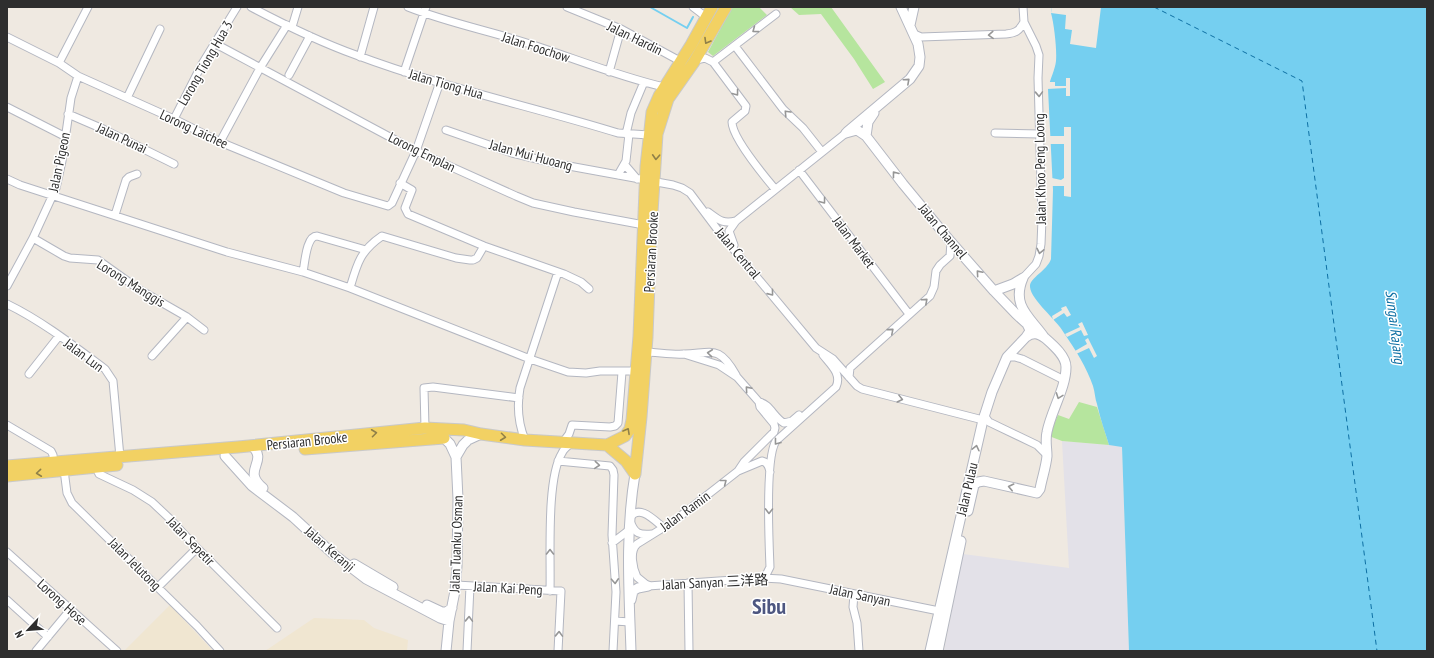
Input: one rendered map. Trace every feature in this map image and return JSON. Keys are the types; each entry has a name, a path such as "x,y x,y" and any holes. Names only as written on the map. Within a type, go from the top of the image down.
{"main road":[{"name":"Persiaran Brooke","path":"7,476 134,463 225,456 255,450 425,428 464,430 524,440 607,445 623,438 630,429 632,420 636,371 642,352 644,180 654,104 712,7"},
{"name":"Persiaran Brooke","path":"635,474 641,418 644,180 665,107 672,92 696,60 726,7"},
{"name":"Persiaran Brooke","path":"7,466 120,457 444,438"},
{"path":"607,445 626,461 635,474"}],"street":[{"path":"59,63 88,7"},
{"name":"Lorong Tiong Hua 3","path":"174,119 214,43 237,7"},
{"name":"Jalan Tiong Hua","path":"251,7 310,36 360,57 404,72 618,133 649,135"},
{"path":"220,142 260,68 289,26 298,7"},
{"path":"360,57 374,7"},
{"name":"Jalan Foochow","path":"408,7 425,10 460,24 539,47 609,72 664,87"},
{"name":"Jalan Hardin","path":"567,7 621,29 680,61"},
{"path":"693,7 706,18"},
{"path":"737,252 729,231 736,221 846,133 910,79 919,66 920,57 918,44 901,7"},
{"path":"910,25 914,7"},
{"path":"914,34 921,37 1015,33 1024,22 1023,7"},
{"path":"404,72 425,10"},
{"path":"713,62 776,14"},
{"name":"Jalan Khoo Peng Loong","path":"1023,278 1036,264 1040,256 1042,166 1038,78 1039,55 1024,22"},
{"path":"127,98 160,29"},
{"path":"609,72 621,29"},
{"path":"289,75 310,36"},
{"name":"Lorong Laichee","path":"7,37 59,63 78,76 174,119 220,142 344,193 388,206 392,203 400,183"},
{"name":"Lorong Emplan","path":"214,43 416,151 533,203 644,225"},
{"path":"735,46 783,109 803,128 822,152"},
{"path":"696,60 705,58 713,62 746,106 745,111 732,122 733,129 750,156 775,189"},
{"name":"Jalan Pigeon","path":"7,286 33,238 56,188 62,161 68,114 78,76"},
{"path":"440,82 416,151 400,183 412,190 405,208 408,214 484,246 558,272 581,282 589,289"},
{"path":"618,176 625,165 627,134 631,113 644,82"},
{"path":"7,106 64,136"},
{"path":"846,133 857,130 866,136 868,122 878,106"},
{"name":"Jalan Punai","path":"68,114 103,129 174,164"},
{"name":"Jalan Mui Huoang","path":"446,130 512,153 558,164 644,180"},
{"path":"995,133 1040,134"},
{"name":"Jalan Channel","path":"866,136 951,242 994,291 1016,314 1025,321 1030,331 1026,337"},
{"path":"625,165 644,180"},
{"name":"Jalan Market","path":"799,170 909,314"},
{"path":"115,215 126,180 137,174"},
{"path":"7,179 20,185 227,252 303,272 350,288 530,359 568,372 586,374 595,372 636,371"},
{"name":"Jalan Central","path":"644,180 673,185 690,193 720,233 818,350"},
{"path":"703,209 722,222 727,223 736,221"},
{"path":"303,272 310,241 313,236 366,250"},
{"path":"350,288 359,259 366,250 384,236 456,258 474,260 477,258 484,246"},
{"name":"Lorong Manggis","path":"33,238 64,256 70,258 98,260 140,290 186,317 204,330"},
{"path":"846,369 872,348 930,296 934,287 936,271 950,256 951,242"},
{"path":"524,440 519,420 518,398 520,388 558,272"},
{"path":"994,291 1014,284 1023,278"},
{"path":"973,463 976,472 984,481 1037,492 1040,489 1047,455 1046,432 1064,380 1066,367 1063,356 1026,316 1022,307 1020,292 1023,278"},
{"name":"Jalan Lun","path":"7,304 36,320 105,369 113,381 120,457"},
{"path":"152,356 186,317"},
{"path":"1026,337 1033,333 1045,338"},
{"path":"29,374 59,336"},
{"name":"Jalan Pulau","path":"930,651 984,418 992,392 1007,357 1026,337"},
{"path":"758,402 766,405 778,420 784,423 792,421 811,405 832,386 834,382 834,378 818,354 818,350"},
{"path":"818,350 846,369 849,377 862,389 984,418 992,424 1037,445 1047,455"},
{"path":"761,578 766,575 770,567 770,472 774,445 776,441 836,387 838,380 837,374 818,350"},
{"path":"642,352 684,354 704,352 718,354 725,358 737,377 758,402 760,407 776,428 774,432 744,462 738,471"},
{"path":"1007,357 1015,356 1064,380"},
{"path":"550,591 553,480 558,462 568,442 572,425 610,427 615,426 618,423 622,372"},
{"path":"425,428 424,388 432,387 518,398"},
{"path":"980,433 985,427 992,424"},
{"path":"7,425 51,451 53,454 54,463"},
{"path":"456,457 460,448 468,440 481,434"},
{"path":"444,438 450,444 456,457"},
{"path":"1037,445 1046,441"},
{"path":"243,476 253,472 259,458 255,450"},
{"name":"Jalan Keranji","path":"225,456 252,486 293,517 348,566 366,579 440,618 449,621"},
{"name":"Jalan Tuanku Osman","path":"446,651 449,621 456,585 458,499 456,457"},
{"name":"Jalan Ramin","path":"648,586 641,582 636,575 632,552 637,544 674,521 738,471 765,461 770,472"},
{"path":"558,462 610,466 613,470 612,543 616,592 613,651"},
{"name":"Jalan Sepetir","path":"96,467 99,474 133,490 152,502 277,628"},
{"name":"Jalan Jelutong","path":"64,470 67,493 72,503 158,587 220,651"},
{"name":"Jalan Keranji","path":"253,472 257,483 291,508 355,564 408,596 442,612 446,612 452,608"},
{"path":"631,651 628,550 629,523 635,474"},
{"name":"Jalan Pulau","path":"938,651 972,491 975,484 984,481"},
{"path":"612,543 629,523 633,514 637,512 644,512 664,528"},
{"path":"629,523 633,529 642,535 653,534"},
{"path":"158,587 197,548"},
{"name":"Lorong Hose","path":"7,552 116,651"},
{"path":"770,567 781,579"},
{"path":"371,574 384,584 385,589"},
{"name":"Jalan Sanyan 三洋路","path":"648,586 761,578 781,579"},
{"name":"Jalan Sanyan","path":"781,579 939,611"},
{"path":"688,583 689,651"},
{"name":"Jalan Kai Peng","path":"456,585 561,591 558,651"},
{"path":"467,651 470,586"},
{"path":"630,605 633,591 638,588 648,586"},
{"path":"854,594 859,651"},
{"path":"7,600 48,637"},
{"path":"36,651 71,609"},
{"path":"615,621 630,622"}],"shaded area":[{"path":"1062,441 1122,446 1129,651 944,651 963,554 1069,568"},
{"path":"170,605 213,651 124,651"},
{"path":"314,618 364,620 374,628 408,640 407,651 265,651"}],"green space":[{"path":"732,7 759,7 767,15 713,56 708,52"},
{"path":"790,7 831,7 885,82 873,89 854,59 821,14 799,15"},
{"path":"1079,402 1097,407 1109,445 1062,441 1049,436 1058,415 1069,419"}],"water":[{"name":"Sungai Rajang","path":"1052,7 1427,7 1427,651 1129,651 1122,447 1109,445 1093,386 1084,366 1061,328 1039,304 1031,292 1030,287 1032,281 1046,267 1051,259 1053,190 1048,89 1056,56 1055,37 1051,13"}],"pier":[{"path":"1052,7 1101,7 1096,48 1070,44 1072,30 1065,29 1066,15 1051,13"},
{"path":"1066,78 1070,78 1070,96 1066,96 1066,88 1047,89 1047,82 1055,82 1055,86 1066,86"},
{"path":"1064,127 1071,127 1071,197 1064,196 1064,186 1052,186 1052,178 1061,180 1064,178 1064,144 1050,144 1050,136 1064,136"},
{"path":"1066,306 1071,315 1067,317 1064,313 1053,320 1052,316 1062,310 1061,308"},
{"path":"1082,322 1088,335 1084,336 1081,330 1067,337 1065,334 1080,327 1078,324"},
{"path":"1088,338 1097,356 1094,358 1089,348 1076,354 1075,351 1087,344 1085,340"}],"waterway":[{"path":"650,7 687,28 693,17"}],"ferry route":[{"path":"1154,7 1302,81 1377,651"}],"district":[{"name":"Sibu","path":"769,606"}]}
